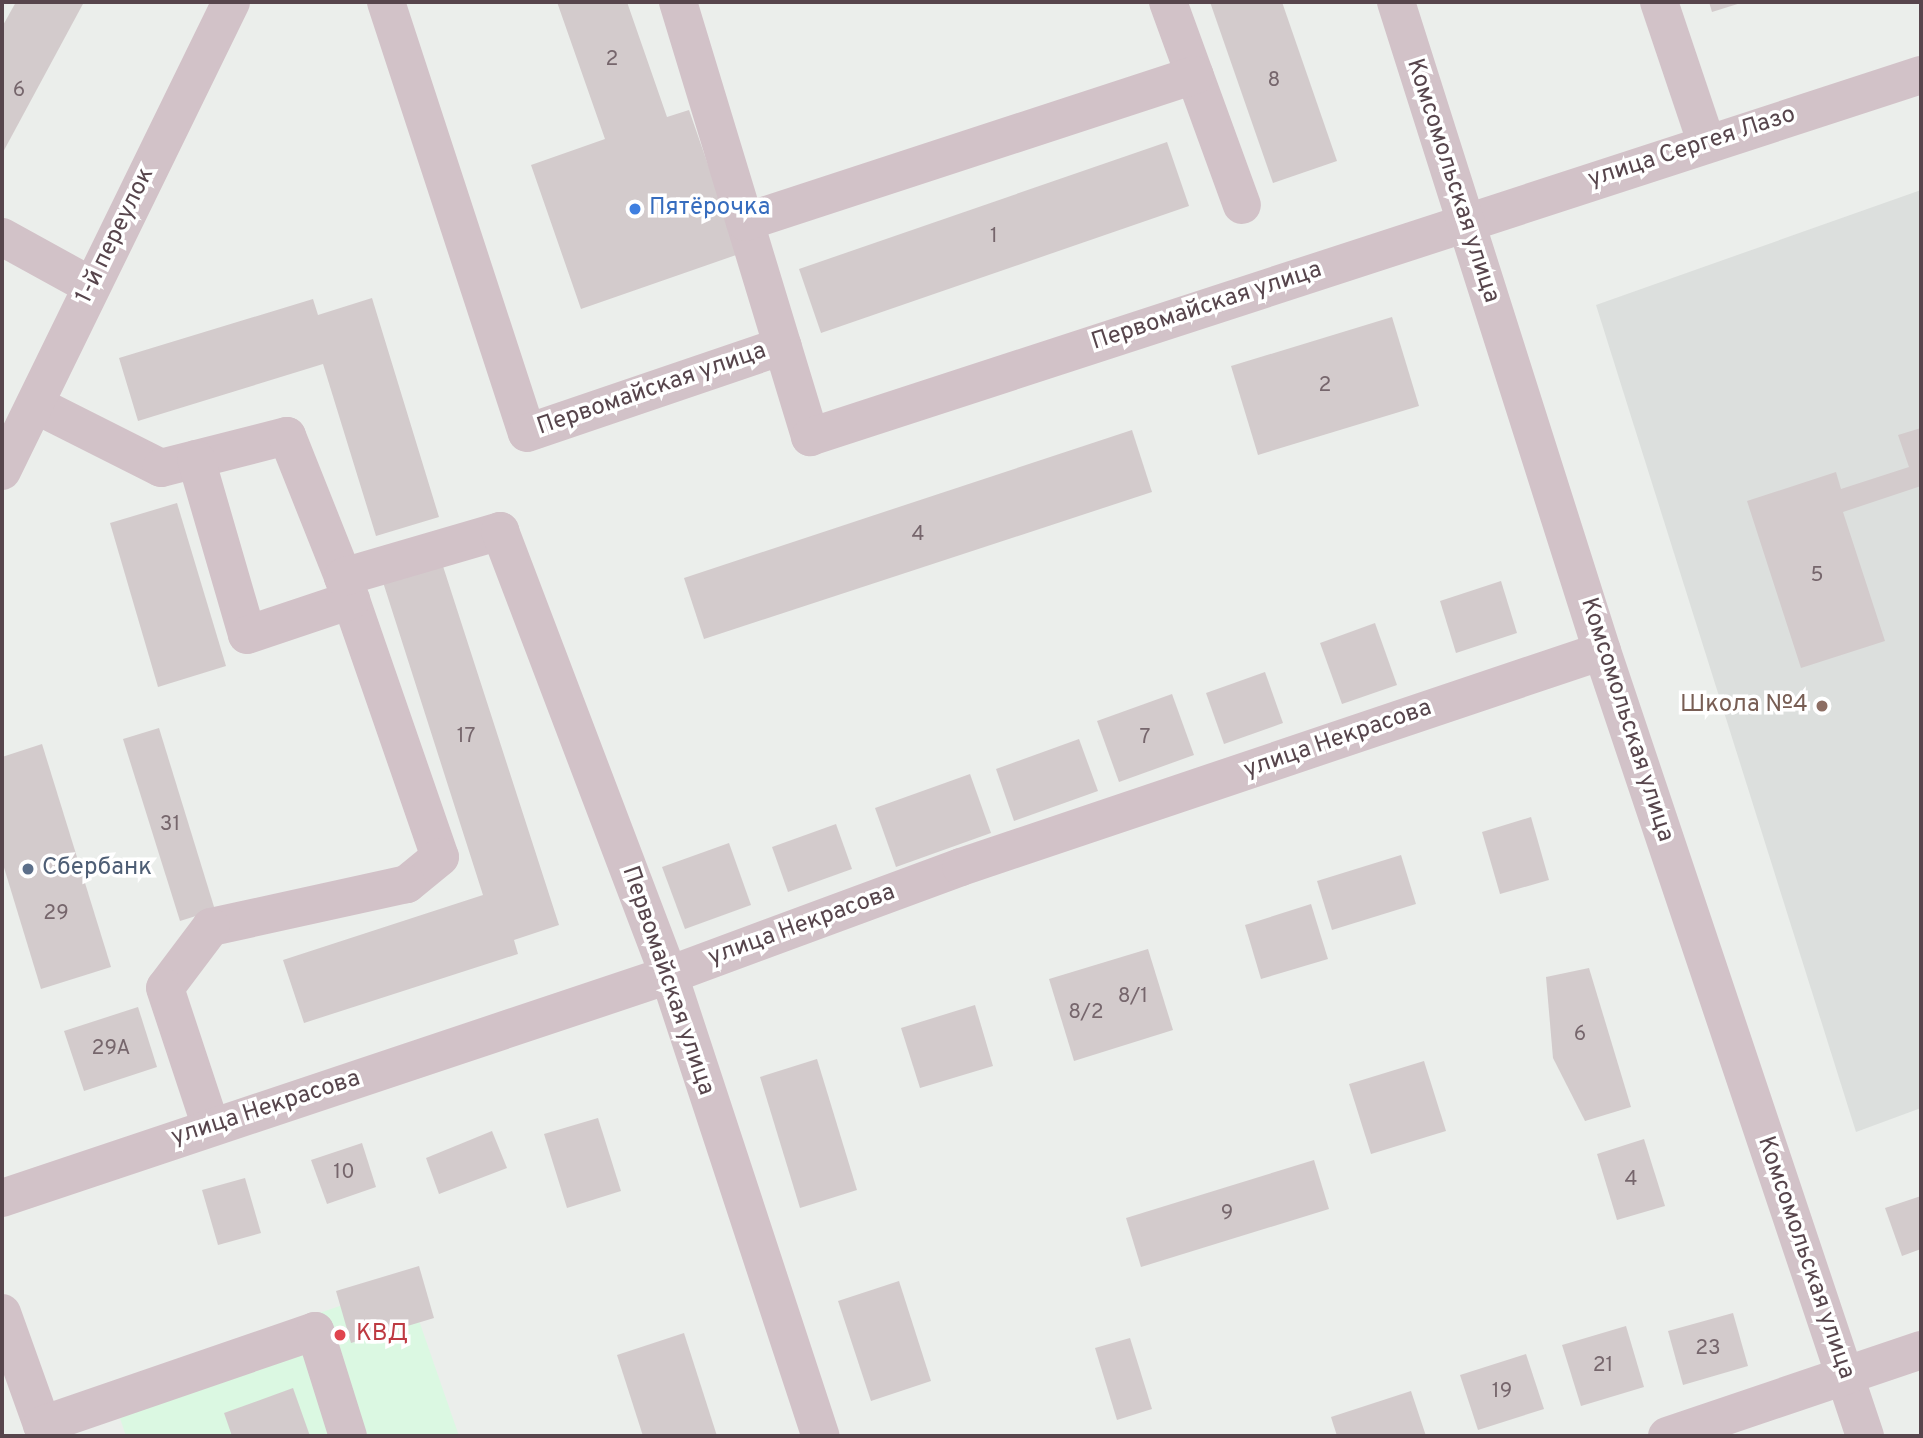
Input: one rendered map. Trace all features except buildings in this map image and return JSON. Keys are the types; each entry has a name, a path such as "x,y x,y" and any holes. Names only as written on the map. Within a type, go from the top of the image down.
{"street":[{"name":"1-й переулок","path":"2,471 231,2"},
{"name":"Первомайская улица","path":"386,2 527,433 783,346 810,437 1464,223"},
{"path":"678,2 783,346"},
{"path":"1168,2 1242,205"},
{"name":"Комсомольская улица","path":"1396,2 1602,651 1865,1436"},
{"path":"1659,2 1706,142"},
{"path":"745,222 1195,75"},
{"name":"улица Сергея Лазо","path":"1464,223 1706,142 1921,75"},
{"path":"2,237 91,286"},
{"path":"36,405 161,468 287,436 347,589 440,857 407,884 211,927 165,988 211,1127"},
{"path":"197,459 247,635 347,589"},
{"name":"Первомайская улица","path":"347,589 500,531 668,975 821,1436"},
{"name":"улица Некрасова","path":"2,1198 668,975 961,867 1602,651"},
{"path":"2,1313 44,1430 315,1331 348,1436"},
{"path":"1667,1436 1921,1350"}],"shaded area":[{"name":"Школа №4","path":"1921,190 1921,1108 1856,1132 1596,305"},
{"name":"КВД","path":"406,1283 459,1436 126,1436 109,1386"}],"place":[{"name":"Пятёрочка","path":"635,209"},
{"name":"Школа №4","path":"1822,706"},
{"name":"Сбербанк","path":"28,869"},
{"name":"КВД","path":"340,1335"}]}
